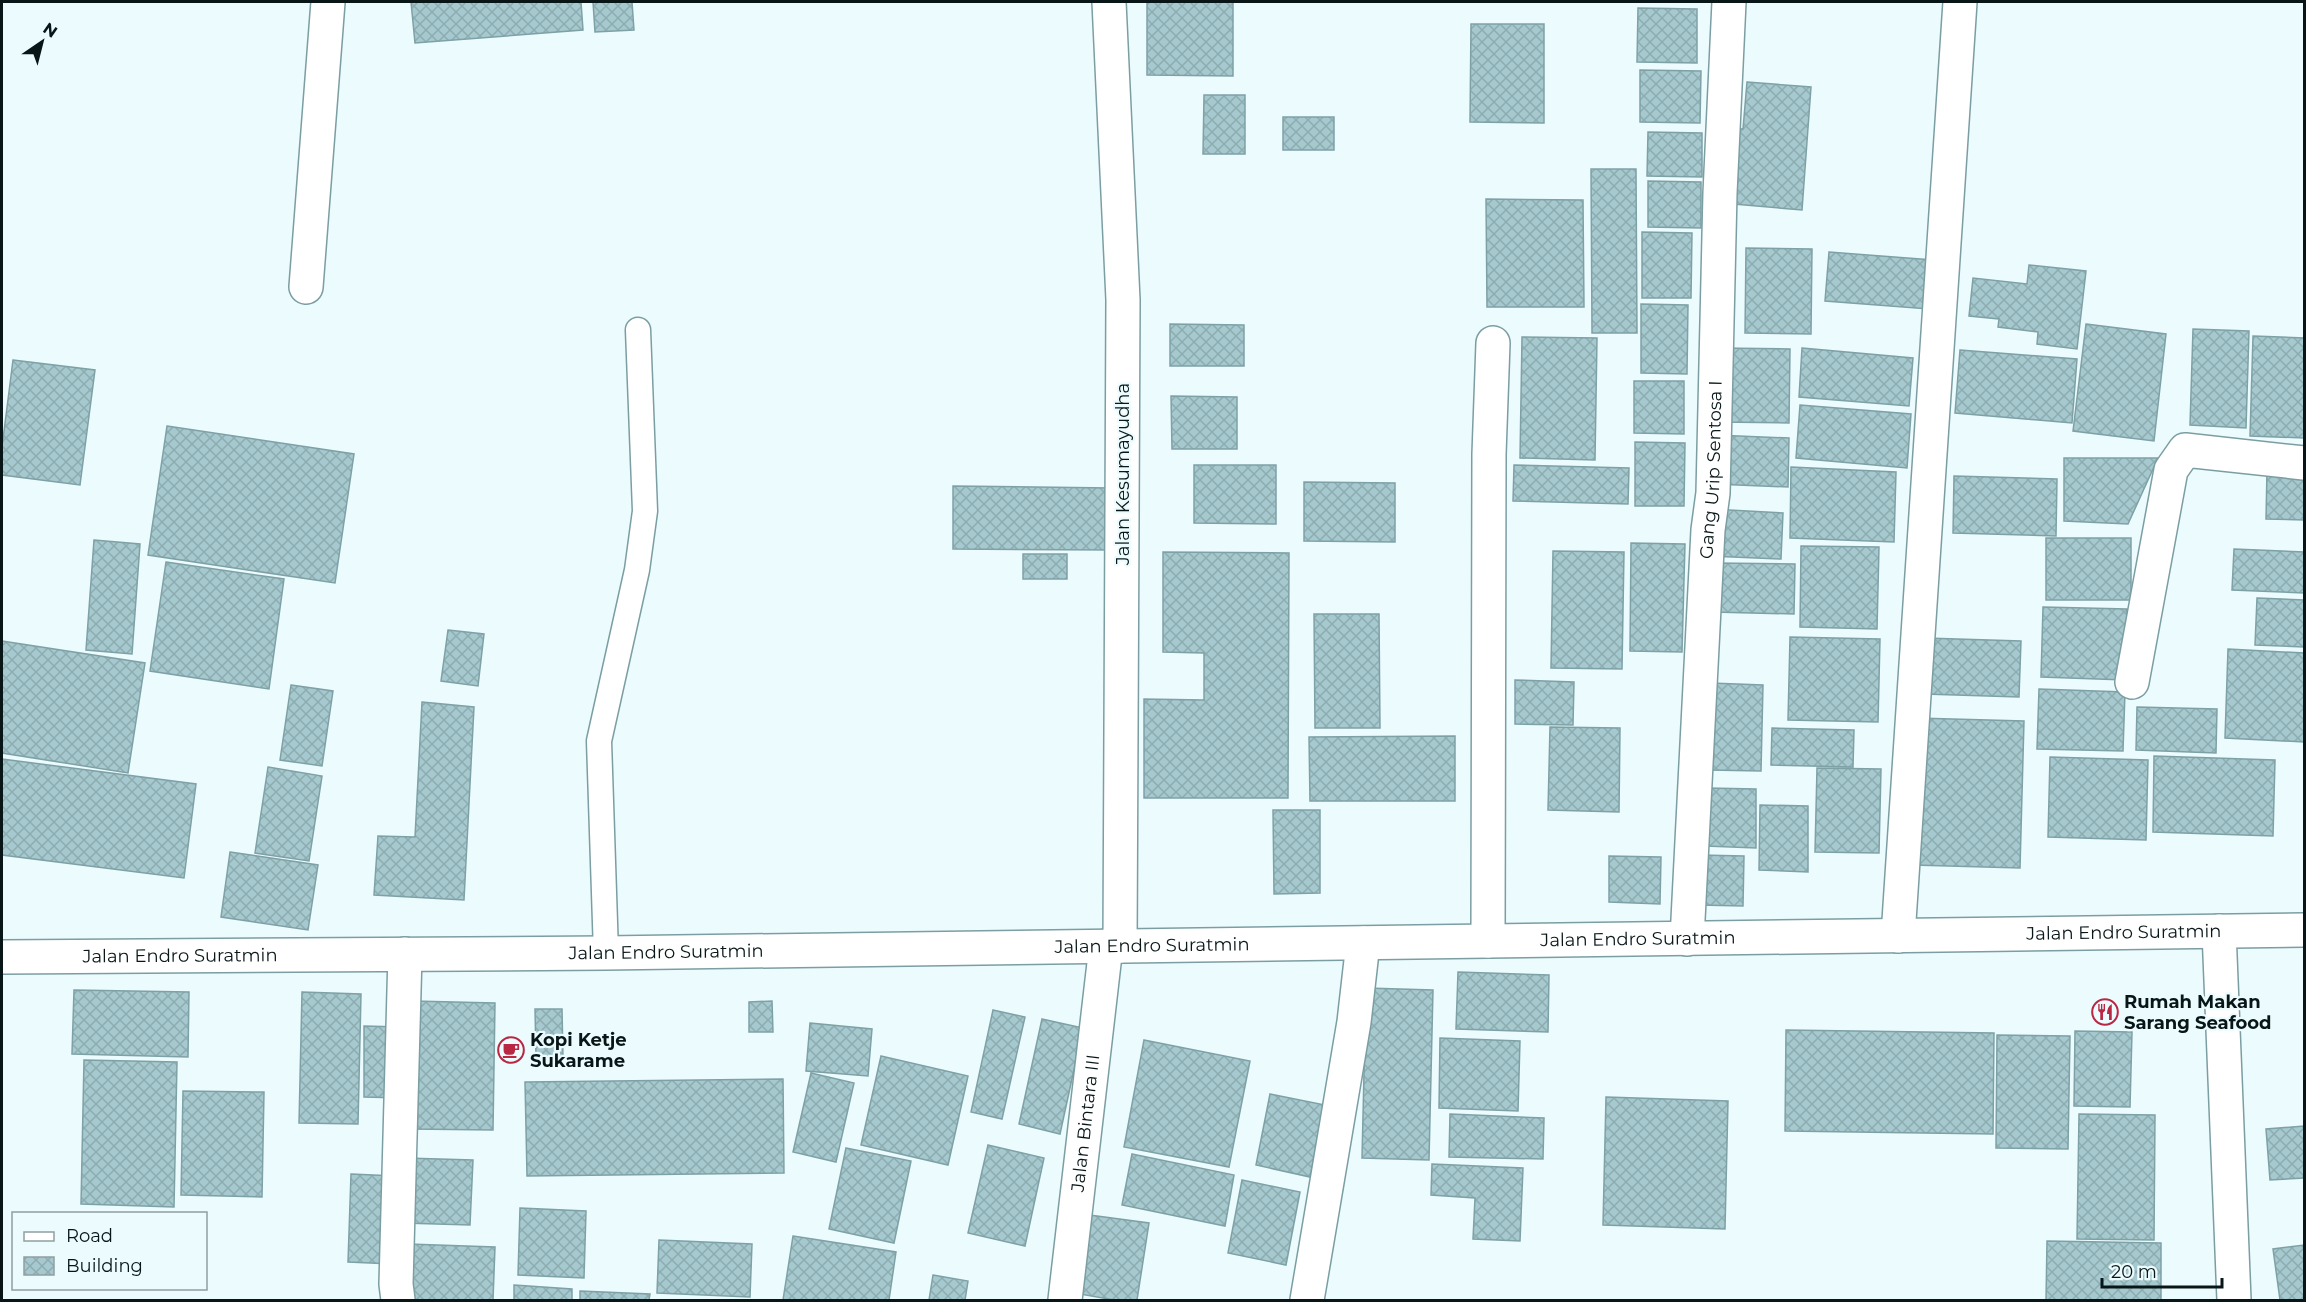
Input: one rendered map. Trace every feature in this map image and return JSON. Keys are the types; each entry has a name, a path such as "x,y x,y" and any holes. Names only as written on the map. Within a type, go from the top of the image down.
{"street":[{"path":"306,287 328,2"},
{"name":"Jalan Kesumayudha","path":"1109,2 1123,300 1113,946"},
{"name":"Gang Urip Sentosa I","path":"1687,939 1708,530 1713,493 1720,193 1729,2"},
{"path":"1898,936 1960,2"},
{"path":"1488,941 1489,454 1493,343"},
{"path":"2132,682 2171,470 2185,450 2304,463"},
{"name":"Jalan Endro Suratmin","path":"2,957 606,953 2304,930"},
{"path":"2219,931 2234,1300"},
{"path":"1307,1300 1354,1022 1363,943"},
{"name":"Jalan Bintara III","path":"1065,1300 1113,946"},
{"path":"398,1300 396,1284 405,954"}],"lane":[{"path":"606,953 599,741 638,570 645,511 638,330"}],"building":[{"path":"411,2 581,2 583,30 415,43"},
{"path":"593,2 632,2 634,30 595,32"},
{"path":"1147,2 1233,2 1233,76 1147,75"},
{"path":"1638,8 1697,9 1697,63 1637,62"},
{"path":"1471,24 1544,24 1544,123 1470,122"},
{"path":"1640,70 1701,71 1700,123 1640,122"},
{"path":"1747,82 1811,87 1802,210 1722,203 1728,128 1743,129"},
{"path":"1204,95 1245,95 1245,154 1203,154"},
{"path":"1283,117 1334,117 1334,150 1283,150"},
{"path":"1648,132 1702,133 1702,177 1647,176"},
{"path":"1591,169 1636,169 1637,333 1592,333"},
{"path":"1648,181 1701,182 1701,228 1648,227"},
{"path":"1486,199 1583,200 1584,307 1487,307"},
{"path":"1642,232 1692,233 1691,298 1642,298"},
{"path":"1746,248 1812,249 1811,334 1745,333"},
{"path":"1829,252 1933,260 1929,309 1825,301"},
{"path":"2029,265 2086,271 2077,349 2037,344 2038,332 1998,327 1999,319 1969,316 1973,278 2027,284"},
{"path":"1641,304 1688,305 1687,374 1641,373"},
{"path":"1170,324 1244,325 1244,366 1170,366"},
{"path":"2086,324 2166,334 2154,441 2073,431"},
{"path":"2193,329 2249,331 2246,428 2190,425"},
{"path":"2253,336 2304,338 2304,438 2250,436"},
{"path":"1522,337 1597,338 1595,460 1520,458"},
{"path":"1719,348 1790,349 1789,423 1718,422"},
{"path":"1802,348 1913,358 1909,406 1799,397"},
{"path":"1960,350 2077,359 2072,423 1955,413"},
{"path":"13,360 95,370 80,485 2,475 2,447"},
{"path":"1634,381 1684,381 1684,434 1634,433"},
{"path":"1171,396 1237,397 1237,449 1172,449"},
{"path":"1800,405 1911,414 1907,468 1796,458"},
{"path":"167,426 354,454 335,583 148,555"},
{"path":"1715,435 1789,438 1788,487 1714,484"},
{"path":"1635,442 1685,443 1684,506 1635,506"},
{"path":"2064,458 2158,458 2128,524 2064,521"},
{"path":"1194,465 1276,465 1276,524 1194,523"},
{"path":"1514,465 1629,468 1628,504 1513,501"},
{"path":"1791,467 1896,472 1894,542 1790,538"},
{"path":"2267,470 2304,471 2304,520 2266,519"},
{"path":"1954,476 2057,479 2056,536 1953,533"},
{"path":"1304,482 1395,483 1395,542 1304,541"},
{"path":"953,486 1111,488 1112,550 953,549"},
{"path":"1711,509 1783,513 1781,559 1709,556"},
{"path":"2046,538 2131,538 2131,600 2046,600"},
{"path":"94,540 140,544 132,654 86,650"},
{"path":"1631,543 1685,544 1682,652 1630,651"},
{"path":"1801,546 1879,547 1877,629 1800,627"},
{"path":"2234,549 2304,552 2304,593 2232,590"},
{"path":"1553,551 1624,552 1622,669 1551,668"},
{"path":"1163,552 1289,553 1288,798 1144,798 1144,699 1204,700 1204,653 1163,652"},
{"path":"1023,554 1067,554 1067,579 1023,579"},
{"path":"166,562 284,579 269,689 150,671"},
{"path":"1714,563 1795,564 1794,614 1713,612"},
{"path":"2257,598 2304,600 2304,647 2255,645"},
{"path":"2043,607 2127,609 2125,680 2041,677"},
{"path":"1314,614 1379,614 1380,728 1315,728"},
{"path":"448,630 484,634 478,686 441,681"},
{"path":"1790,637 1880,639 1878,722 1788,720"},
{"path":"1925,638 2021,641 2019,697 1924,694"},
{"path":"2,641 145,663 128,773 2,753"},
{"path":"2228,649 2304,653 2304,742 2225,738"},
{"path":"1515,680 1574,682 1573,725 1515,724"},
{"path":"1710,683 1763,685 1761,771 1709,770"},
{"path":"291,685 333,691 322,766 280,760"},
{"path":"2039,689 2125,692 2123,751 2037,749"},
{"path":"422,702 474,707 464,900 374,895 378,836 415,837"},
{"path":"2137,707 2217,709 2216,753 2136,750"},
{"path":"1916,718 2024,721 2020,868 1913,865"},
{"path":"1550,727 1620,728 1619,812 1548,810"},
{"path":"1772,728 1854,730 1853,767 1771,765"},
{"path":"1455,736 1455,801 1310,801 1309,737"},
{"path":"2154,756 2275,760 2273,836 2153,832"},
{"path":"2050,757 2148,760 2146,840 2048,837"},
{"path":"2,759 196,784 184,878 2,855"},
{"path":"268,767 322,776 309,861 255,853"},
{"path":"1817,768 1881,769 1879,853 1815,852"},
{"path":"1707,788 1756,789 1756,848 1706,846"},
{"path":"1760,805 1808,806 1808,872 1759,870"},
{"path":"1273,810 1320,810 1320,893 1274,894"},
{"path":"230,852 318,865 308,930 221,917"},
{"path":"1700,855 1744,856 1743,906 1699,905"},
{"path":"1609,856 1661,857 1660,904 1609,902"},
{"path":"1458,972 1549,975 1548,1032 1456,1029"},
{"path":"1366,988 1433,990 1429,1160 1362,1158"},
{"path":"74,990 189,992 188,1057 72,1054"},
{"path":"302,992 361,994 358,1124 299,1123"},
{"path":"413,1001 495,1003 493,1130 411,1129"},
{"path":"772,1001 773,1032 749,1032 749,1002"},
{"path":"535,1009 562,1009 563,1057 536,1057"},
{"path":"993,1010 1025,1017 1002,1119 971,1112"},
{"path":"1042,1019 1083,1028 1060,1134 1019,1124"},
{"path":"810,1023 872,1029 868,1076 806,1071"},
{"path":"364,1026 401,1027 400,1098 364,1097"},
{"path":"1786,1030 1994,1033 1993,1134 1785,1131"},
{"path":"2075,1031 2132,1032 2130,1107 2074,1106"},
{"path":"1997,1035 2070,1036 2068,1149 1996,1148"},
{"path":"1440,1038 1520,1041 1518,1111 1439,1108"},
{"path":"1144,1040 1250,1061 1229,1167 1124,1147"},
{"path":"881,1056 968,1076 948,1165 861,1145"},
{"path":"84,1060 177,1062 174,1207 81,1204"},
{"path":"811,1073 854,1083 836,1162 793,1152"},
{"path":"783,1079 784,1173 527,1176 525,1082"},
{"path":"183,1091 264,1092 262,1197 181,1195"},
{"path":"1270,1094 1325,1105 1310,1177 1256,1165"},
{"path":"1606,1097 1728,1101 1725,1229 1603,1225"},
{"path":"1450,1114 1544,1118 1543,1159 1449,1157"},
{"path":"2079,1114 2155,1115 2154,1240 2077,1239"},
{"path":"2304,1126 2304,1178 2270,1180 2266,1129"},
{"path":"988,1145 1044,1158 1025,1246 968,1233"},
{"path":"846,1148 911,1161 894,1243 829,1229"},
{"path":"1132,1154 1234,1175 1225,1226 1122,1205"},
{"path":"405,1158 473,1160 470,1225 403,1223"},
{"path":"1432,1164 1523,1168 1520,1241 1473,1239 1475,1198 1431,1195"},
{"path":"351,1174 395,1176 392,1264 348,1262"},
{"path":"1242,1180 1300,1192 1286,1265 1228,1253"},
{"path":"520,1208 586,1211 584,1278 518,1275"},
{"path":"1082,1214 1149,1223 1137,1300 1114,1300 1074,1293"},
{"path":"793,1236 896,1252 889,1300 783,1300"},
{"path":"659,1240 752,1244 750,1297 657,1293"},
{"path":"2047,1241 2161,1243 2161,1300 2046,1300"},
{"path":"408,1244 495,1247 493,1300 406,1300"},
{"path":"2304,1245 2304,1300 2280,1300 2273,1249"},
{"path":"933,1275 968,1281 965,1300 929,1300"},
{"path":"514,1285 572,1289 572,1300 514,1300"},
{"path":"580,1291 650,1294 649,1300 580,1300"}],"place":[{"name":"Rumah Makan Sarang Seafood","path":"2105,1012"},
{"name":"Kopi Ketje Sukarame","path":"511,1050"}]}
